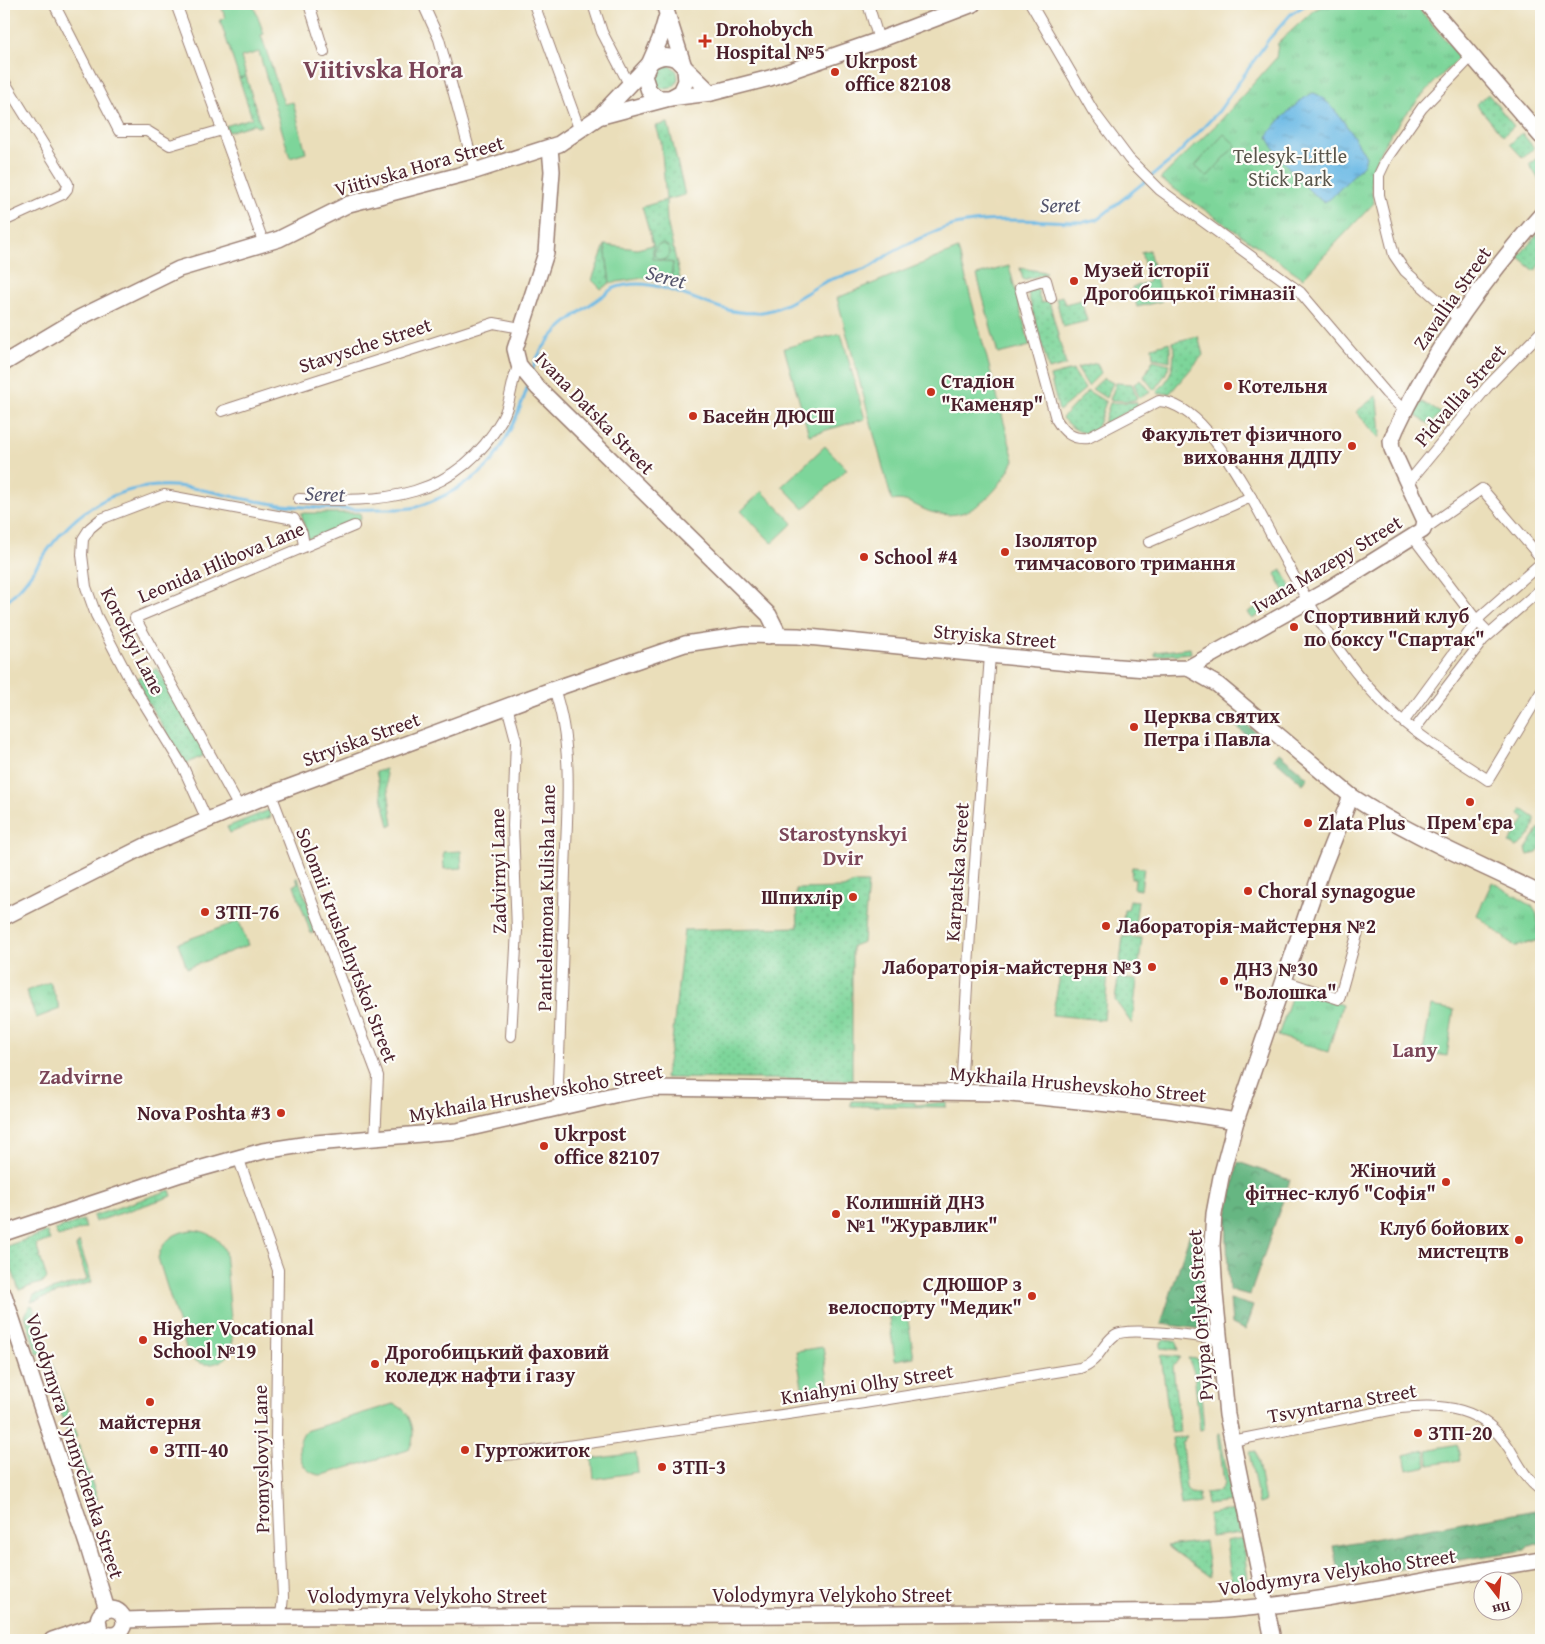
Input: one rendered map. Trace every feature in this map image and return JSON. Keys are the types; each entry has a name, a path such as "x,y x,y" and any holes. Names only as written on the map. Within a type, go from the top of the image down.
{"street":[{"path":"54,4 119,130 147,130 170,145 222,130"},
{"path":"176,4 264,244"},
{"path":"309,4 324,52"},
{"path":"423,4 439,39 475,171"},
{"path":"534,4 580,131"},
{"path":"593,4 602,32 630,86"},
{"path":"868,4 879,40"},
{"name":"Viitivska Hora Street","path":"600,116 670,98 711,94 770,78 879,40 973,4"},
{"path":"1031,4 1092,112 1116,144 1142,173 1154,185 1300,292 1386,392 1404,410"},
{"path":"1427,4 1541,136"},
{"path":"666,9 686,74 684,87 681,92 670,98 653,95 646,87 644,76 660,40 666,9"},
{"path":"648,65 652,60 664,56 676,59 711,94"},
{"path":"1458,318 1406,271 1394,255 1380,195 1379,176 1397,142 1422,108 1473,56"},
{"name":"Viitivska Hora Street","path":"4,363 81,317 164,275 264,244 297,231 349,204 475,171 550,148 580,131 600,116 648,65"},
{"path":"4,81 68,184 67,190 63,194 4,221"},
{"name":"Ivana Datska Street","path":"550,148 552,171 546,253 515,350 521,368 538,388 758,604 768,627"},
{"name":"Zavallia Street","path":"1418,533 1426,520 1391,444 1404,410 1458,318 1486,279 1541,215"},
{"path":"1051,298 1046,280 1020,288 1056,419 1063,430 1077,438 1088,438 1159,401 1170,402 1189,413 1210,436 1250,497 1307,602 1345,656 1389,709 1404,722 1488,780 1541,692"},
{"name":"Stavysche Street","path":"222,411 494,323 521,328"},
{"name":"Pidvallia Street","path":"1408,483 1488,386 1541,332"},
{"path":"299,499 355,500 401,495 431,487 453,475 475,458 503,418 521,368"},
{"name":"Ivana Mazepy Street","path":"1188,668 1307,602 1418,533 1482,489 1541,558"},
{"name":"Korotkyi Lane","path":"207,820 183,767 131,682 96,615 86,587 83,539 90,528 101,519 164,495 294,519 302,533 304,546"},
{"path":"1149,542 1250,497"},
{"name":"Leonida Hlibova Lane","path":"239,807 135,618 354,526"},
{"path":"1418,533 1477,621 1490,633"},
{"path":"1404,722 1477,621 1541,563"},
{"path":"1414,730 1463,663 1490,633 1541,589"},
{"name":"Stryiska Street","path":"4,916 94,870 271,794 554,688 684,644 745,635 768,627 798,636 990,655 1137,668 1188,668"},
{"name":"Karpatska Street","path":"961,1091 990,655"},
{"path":"1188,668 1222,688 1351,796 1414,832 1541,894"},
{"name":"Panteleimona Kulisha Lane","path":"554,688 565,732 566,764 566,846 558,1081 560,1109"},
{"name":"Zadvirnyi Lane","path":"507,706 516,740 513,826 517,930 511,1036"},
{"name":"Solomii Krushelnytskoi Street","path":"271,794 378,1076 375,1140"},
{"name":"Pylypa Orlyka Street","path":"1273,1640 1232,1441 1219,1339 1213,1229 1221,1177 1236,1121 1324,864 1351,796"},
{"path":"1284,981 1339,999 1359,928"},
{"name":"Mykhaila Hrushevskoho Street","path":"4,1233 238,1157 291,1146 375,1140 457,1131 560,1109 624,1092 660,1088 961,1091 1138,1107 1236,1121"},
{"name":"Promyslovyi Lane","path":"238,1157 278,1270 276,1440 283,1597 281,1616"},
{"name":"Volodymyra Vynnychenka Street","path":"4,1295 88,1547 107,1610"},
{"name":"Kniahyni Olhy Street","path":"506,1456 864,1403 1080,1368 1094,1361 1112,1338 1120,1332 1156,1332 1219,1339"},
{"name":"Tsvyntarna Street","path":"1232,1441 1400,1408 1425,1405 1447,1406 1469,1413 1494,1428 1529,1479 1541,1490"},
{"name":"Volodymyra Velykoho Street","path":"124,1620 281,1616 1002,1614 1211,1611 1266,1606 1342,1595 1539,1560"},
{"path":"107,1610 117,1611 124,1620 121,1630 112,1635 104,1632 99,1624 100,1617 107,1610"},
{"path":"52,1640 99,1624"}],"green space":[{"path":"221,4 253,4 264,34 261,35 284,104 293,102 306,153 290,158 259,52 241,57 246,76 239,78 220,20 225,18"},
{"name":"Telesyk-Little Stick Park","path":"1327,4 1415,4 1460,57 1409,111 1385,142 1372,172 1371,184 1374,203 1303,278 1160,179 1221,120 1276,58 1278,43 1314,10"},
{"path":"666,65 675,68 678,77 675,86 666,89 657,86 654,77 657,68"},
{"path":"246,76 261,126 257,127 254,124 228,132 225,126 252,118 239,78"},
{"path":"1488,94 1514,126 1503,136 1476,104"},
{"path":"668,123 685,195 666,200 661,142 656,126"},
{"path":"1522,133 1534,148 1523,158 1510,144"},
{"path":"1224,134 1236,145 1207,177 1195,166"},
{"path":"1541,157 1541,183 1529,164"},
{"path":"666,200 667,221 682,287 670,283 673,263 652,259 653,245 642,207"},
{"path":"1541,230 1541,264 1535,271 1518,257"},
{"path":"662,244 670,252 662,260 654,252"},
{"path":"605,245 610,283 601,289 592,280"},
{"path":"605,245 637,249 653,245 653,259 673,263 670,283 643,278 610,283"},
{"path":"958,249 1014,460 1001,482 984,501 961,513 949,515 935,513 909,502 892,501 837,298"},
{"path":"1149,250 1162,301 1137,307 1132,287 1149,282 1141,252"},
{"path":"1009,266 1030,346 998,354 977,275"},
{"path":"1020,268 1046,272 1045,274 1023,280"},
{"path":"1037,288 1041,303 1049,301 1066,365 1049,370 1027,290"},
{"path":"1062,296 1065,304 1081,300 1087,321 1063,327 1056,298"},
{"path":"841,333 865,419 809,435 784,348"},
{"path":"1198,336 1203,355 1170,393 1159,394 1157,391 1166,381 1172,369 1174,356 1173,342"},
{"path":"1170,342 1170,361 1153,358 1152,347"},
{"path":"1153,360 1170,364 1165,375 1154,390 1144,377"},
{"path":"1097,363 1101,373 1088,386 1077,368"},
{"path":"1073,370 1085,389 1059,411 1050,376"},
{"path":"1104,378 1113,383 1106,398 1092,389"},
{"path":"1141,380 1151,392 1139,398 1134,384"},
{"path":"1116,383 1132,384 1137,399 1129,401 1110,400"},
{"path":"1088,391 1106,402 1096,428 1087,433 1073,428 1062,418"},
{"path":"1376,396 1378,399 1381,433 1379,438 1356,412"},
{"path":"1136,402 1138,406 1103,424 1110,403"},
{"path":"1422,402 1449,418 1447,422 1438,415 1431,425 1414,415"},
{"path":"825,446 847,469 804,509 782,486"},
{"path":"762,491 793,523 772,543 741,511"},
{"path":"301,513 360,513 361,519 308,539"},
{"path":"1282,570 1295,594 1252,619 1248,612 1285,592 1275,574"},
{"path":"1190,648 1191,653 1155,656 1155,652"},
{"path":"157,668 208,753 186,764 134,680"},
{"path":"1236,716 1259,735 1253,741 1231,722"},
{"path":"1278,752 1308,778 1303,784 1273,758"},
{"path":"385,769 393,825 389,826 376,772"},
{"path":"1522,809 1535,818 1535,823 1527,839 1516,847 1509,843 1526,818 1519,814"},
{"path":"269,810 271,817 230,833 227,827"},
{"path":"1539,829 1541,830 1541,847 1537,853 1528,855 1526,849"},
{"path":"461,851 462,868 444,869 443,852"},
{"path":"1132,867 1144,868 1141,890 1134,889 1135,878 1131,878"},
{"path":"296,878 298,878 316,926 315,931 311,934 294,885 298,883"},
{"path":"1492,882 1532,906 1537,914 1539,940 1515,947 1477,915"},
{"path":"855,883 868,883 863,942 852,946 852,1080 665,1078 672,1041 684,930 798,927 796,889 843,888"},
{"path":"1130,900 1138,901 1135,924 1123,922 1124,910 1128,910"},
{"path":"239,921 248,945 187,968 178,943"},
{"path":"1123,936 1142,938 1138,973 1119,971"},
{"path":"1061,972 1108,974 1104,1020 1052,1015"},
{"path":"1118,978 1137,980 1132,1024 1115,1000"},
{"path":"50,982 60,1009 36,1018 26,991"},
{"path":"1294,989 1342,1005 1328,1052 1278,1036"},
{"path":"1431,1006 1454,1010 1447,1056 1423,1052"},
{"path":"851,1101 915,1102 915,1105 946,1102 946,1107 851,1106"},
{"path":"1238,1162 1290,1180 1250,1295 1229,1290 1226,1220"},
{"path":"170,1190 172,1196 95,1222 93,1216"},
{"path":"83,1220 86,1228 58,1237 55,1230"},
{"path":"192,1230 212,1236 225,1251 233,1341 226,1358 211,1364 201,1363 188,1354 158,1258 162,1247 170,1238"},
{"path":"1191,1230 1201,1233 1206,1325 1202,1329 1161,1324"},
{"path":"47,1232 50,1240 36,1245 47,1278 44,1282 19,1290 4,1247"},
{"path":"79,1242 92,1282 31,1302 34,1295 87,1280 76,1247"},
{"path":"1230,1299 1253,1306 1245,1330 1232,1324"},
{"path":"905,1302 914,1357 895,1360 887,1305"},
{"path":"30,1305 33,1306 56,1376 49,1378 40,1353 37,1354 25,1316"},
{"path":"1164,1339 1177,1342 1179,1350 1161,1348 1161,1342"},
{"path":"823,1347 830,1393 804,1398 796,1351"},
{"path":"1161,1355 1180,1357 1173,1367 1180,1432 1171,1433"},
{"path":"1188,1358 1198,1359 1204,1429 1200,1430 1194,1372"},
{"path":"59,1386 77,1437 70,1439 52,1388"},
{"path":"393,1404 404,1411 409,1417 413,1438 408,1450 323,1475 309,1471 304,1465 299,1452 301,1437 305,1431"},
{"path":"1218,1433 1220,1433 1232,1502 1207,1505 1205,1493 1219,1491 1224,1484"},
{"path":"1187,1436 1182,1443 1186,1488 1190,1493 1199,1494 1200,1503 1181,1506 1172,1438"},
{"path":"1457,1444 1460,1460 1430,1465 1427,1450"},
{"path":"79,1445 98,1500 91,1502 72,1447"},
{"path":"1425,1450 1428,1466 1407,1470 1404,1455"},
{"path":"1256,1451 1265,1502 1259,1504 1249,1452"},
{"path":"636,1453 638,1472 594,1479 592,1459"},
{"path":"1541,1509 1541,1543 1529,1546 1525,1550 1354,1576 1353,1568 1338,1571 1333,1546"},
{"path":"1236,1510 1240,1533 1211,1537 1208,1514"},
{"path":"1242,1538 1248,1579 1243,1586 1232,1587 1226,1541"},
{"path":"1205,1541 1210,1577 1167,1546"}],"water":[{"path":"1313,93 1320,96 1335,110 1366,157 1364,164 1330,199 1324,202 1311,192 1293,172 1276,151 1268,136 1288,112"}],"waterway":[{"name":"Seret","path":"532,371 544,346 564,324 612,289 631,284 649,285 668,289 724,309 762,312 787,304 827,281 865,269 913,242 955,225 985,221 1084,222 1098,219 1173,159 1219,111 1269,39 1291,14 1307,4"},
{"name":"Seret","path":"4,603 31,574 53,543 82,514 105,500 131,490 147,487 177,486 266,503 330,509 407,509 436,500 478,475 493,460 513,424 528,385"}],"place":[{"name":"Drohobych Hospital №5","path":"705,41"},
{"name":"Ukrpost office 82108","path":"835,72"},
{"name":"Музей історії Дрогобицької гімназії","path":"1074,281"},
{"name":"Котельня","path":"1228,386"},
{"name":"Стадіон \"Каменяр\"","path":"931,392"},
{"name":"Басейн ДЮСШ","path":"693,416"},
{"name":"Факультет фізичного виховання ДДПУ","path":"1352,446"},
{"name":"Ізолятор тимчасового тримання","path":"1005,552"},
{"name":"School #4","path":"864,557"},
{"name":"Спортивний клуб по боксу \"Спартак\"","path":"1294,627"},
{"name":"Церква святих Петра і Павла","path":"1134,727"},
{"name":"Прем'єра","path":"1470,802"},
{"name":"Zlata Plus","path":"1308,823"},
{"name":"Choral synagogue","path":"1248,891"},
{"name":"Шпихлір","path":"853,897"},
{"name":"ЗТП-76","path":"205,912"},
{"name":"Лабораторія-майстерня №2","path":"1106,926"},
{"name":"Лабораторія-майстерня №3","path":"1152,967"},
{"name":"ДНЗ №30 \"Волошка\"","path":"1224,981"},
{"name":"Nova Poshta #3","path":"281,1113"},
{"name":"Ukrpost office 82107","path":"544,1146"},
{"name":"Жіночий фітнес-клуб \"Софія\"","path":"1446,1182"},
{"name":"Колишній ДНЗ №1 \"Журавлик\"","path":"836,1214"},
{"name":"Клуб бойових мистецтв","path":"1519,1240"},
{"name":"СДЮШОР з велоспорту \"Медик\"","path":"1032,1296"},
{"name":"Higher Vocational School №19","path":"143,1340"},
{"name":"Дрогобицький фаховий коледж нафти і газу","path":"375,1364"},
{"name":"майстерня","path":"150,1402"},
{"name":"ЗТП-20","path":"1418,1433"},
{"name":"ЗТП-40","path":"154,1450"},
{"name":"Гуртожиток","path":"465,1450"},
{"name":"ЗТП-3","path":"662,1467"}],"district":[{"name":"Viitivska Hora","path":"383,69"},
{"name":"Starostynskyi Dvir","path":"843,846"},
{"name":"Lany","path":"1415,1050"},
{"name":"Zadvirne","path":"81,1077"}]}
